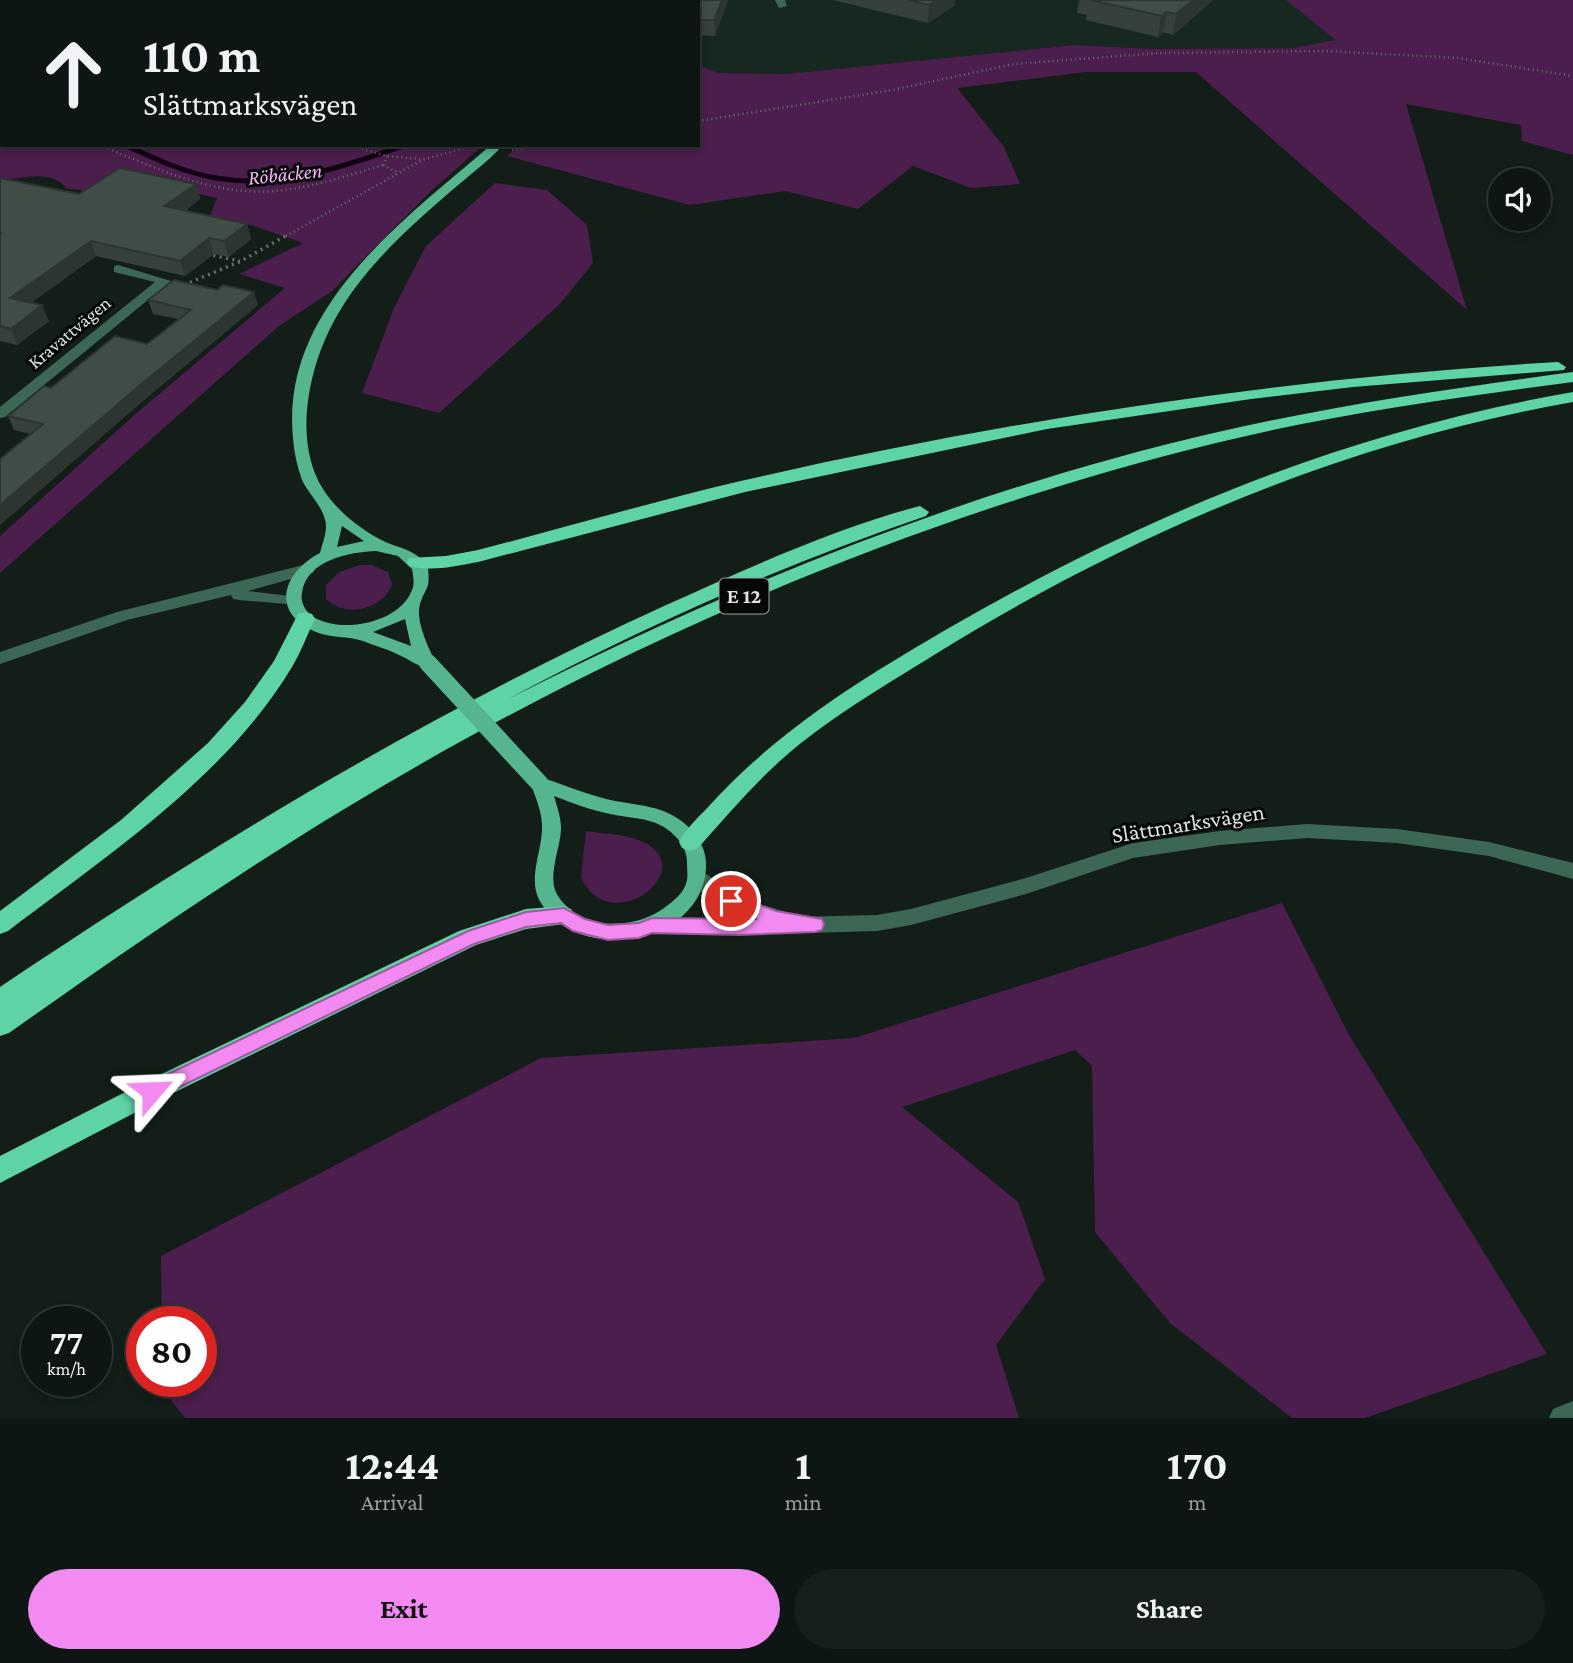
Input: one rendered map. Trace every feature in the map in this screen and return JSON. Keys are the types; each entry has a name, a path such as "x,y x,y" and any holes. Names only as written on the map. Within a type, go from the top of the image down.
{"highway":[{"path":"416,562 446,562 478,556 743,487 903,452 1081,419 1297,387 1447,372 1568,370"},
{"name":"E 12","path":"0,1000 123,916 273,820 378,759 521,682 654,618 764,570 878,525 980,492 1208,427 1354,398 1568,370"},
{"name":"E 12","path":"0,1025 139,929 390,772 528,697 772,584 891,537 1000,499 1215,438 1361,407 1568,370"},
{"path":"690,842 743,782 776,752 832,710 997,608 1124,539 1237,491 1329,459 1439,427 1573,397"},
{"path":"0,924 169,793 217,746 281,669 297,642 299,610"},
{"path":"0,1170 152,1091 468,938 526,919 564,916"}],"main road":[{"path":"385,547 356,547 327,555 307,569 295,584 299,610 331,629 352,630 389,621 411,606 423,586 422,573 416,562 403,552 385,547 351,527 327,505 310,480 302,453 302,386 324,327 339,299 388,243 503,148"},
{"path":"327,505 334,526 327,555"},
{"path":"411,606 416,640 428,663 540,784 578,799 658,816 683,832 690,842 698,865 698,877 677,910 652,926 608,933 580,926 564,916 548,897 545,883 551,821 540,784"},
{"path":"352,630 404,650 428,663"}],"street":[{"name":"Kravattvägen","path":"0,414 165,281 118,269"},
{"path":"0,658 105,622 307,569"},
{"path":"215,595 253,595 299,610"},
{"name":"Slättmarksvägen","path":"652,926 849,925 911,917 1026,886 1133,851 1220,838 1307,831 1396,836 1489,849 1573,871"},
{"name":"Slättmarksvägen","path":"698,877 718,894 744,908 775,918 815,924"},
{"path":"1562,1418 1573,1414"}],"path":[{"path":"700,121 887,91 1014,64 1160,53 1325,51 1458,58 1573,76"},
{"path":"105,147 181,177 229,190 275,191 384,165 398,173"},
{"path":"357,147 386,155 422,160"},
{"path":"376,152 380,147"},
{"path":"179,287 241,261 422,160 466,147"},
{"path":"384,165 386,155"},
{"path":"170,184 181,177"},
{"path":"202,253 241,261"}],"shaded area":[{"path":"700,0 1286,0 1337,40 1292,48 1156,49 1074,45 786,74 718,73 700,66"},
{"path":"1286,0 1573,0 1573,155 1522,141 1521,125 1406,104 1467,310 1196,72 1086,72 957,88 1004,147 1020,184 971,188 913,166 858,209 785,191 690,205 507,156 518,147 700,147 700,66 718,73 786,74 1074,45 1156,49 1292,48 1336,40"},
{"path":"0,147 481,147 431,191 332,291 279,326 0,573 0,536 139,411 285,288 239,274 303,243 251,225 207,223 217,198 175,189 93,191 67,189 61,183 45,177 0,180"},
{"path":"495,183 547,190 587,225 593,263 560,304 439,413 362,393 394,308 426,246"},
{"path":"360,565 371,565 388,572 392,585 387,594 372,605 353,610 334,605 326,599 326,585 339,572"},
{"path":"586,831 624,836 645,843 659,855 662,869 656,883 644,894 628,902 610,902 594,895 581,877"},
{"path":"1282,903 1349,1035 1547,1354 1365,1418 1292,1418 1170,1323 1095,1232 1092,1066 1075,1050 902,1107 1018,1202 1045,1279 996,1345 1019,1418 185,1418 168,1397 217,1397 217,1306 162,1306 161,1256 541,1058 854,1038"}],"building":[{"path":"700,0 722,0 714,20 700,20"},
{"path":"908,0 936,0 929,5"},
{"path":"1091,0 1193,0 1176,14 1167,12 1161,16"},
{"path":"120,168 196,184 164,206 247,224 224,241 209,238 180,261 91,241 10,298 42,305 11,329 0,326 0,178 79,194"},
{"path":"174,280 217,290 223,285 254,292 0,505 0,459 43,424 8,416 44,386 51,388 115,336 147,344 191,310 148,300"}],"waterway":[{"name":"Röbäcken","path":"129,147 193,173 240,181 313,174 400,147"}],"route":[{"path":"152,1091 468,938 526,919 564,916 580,926 608,933 622,933 652,926 815,924 775,918 731,901"}]}
